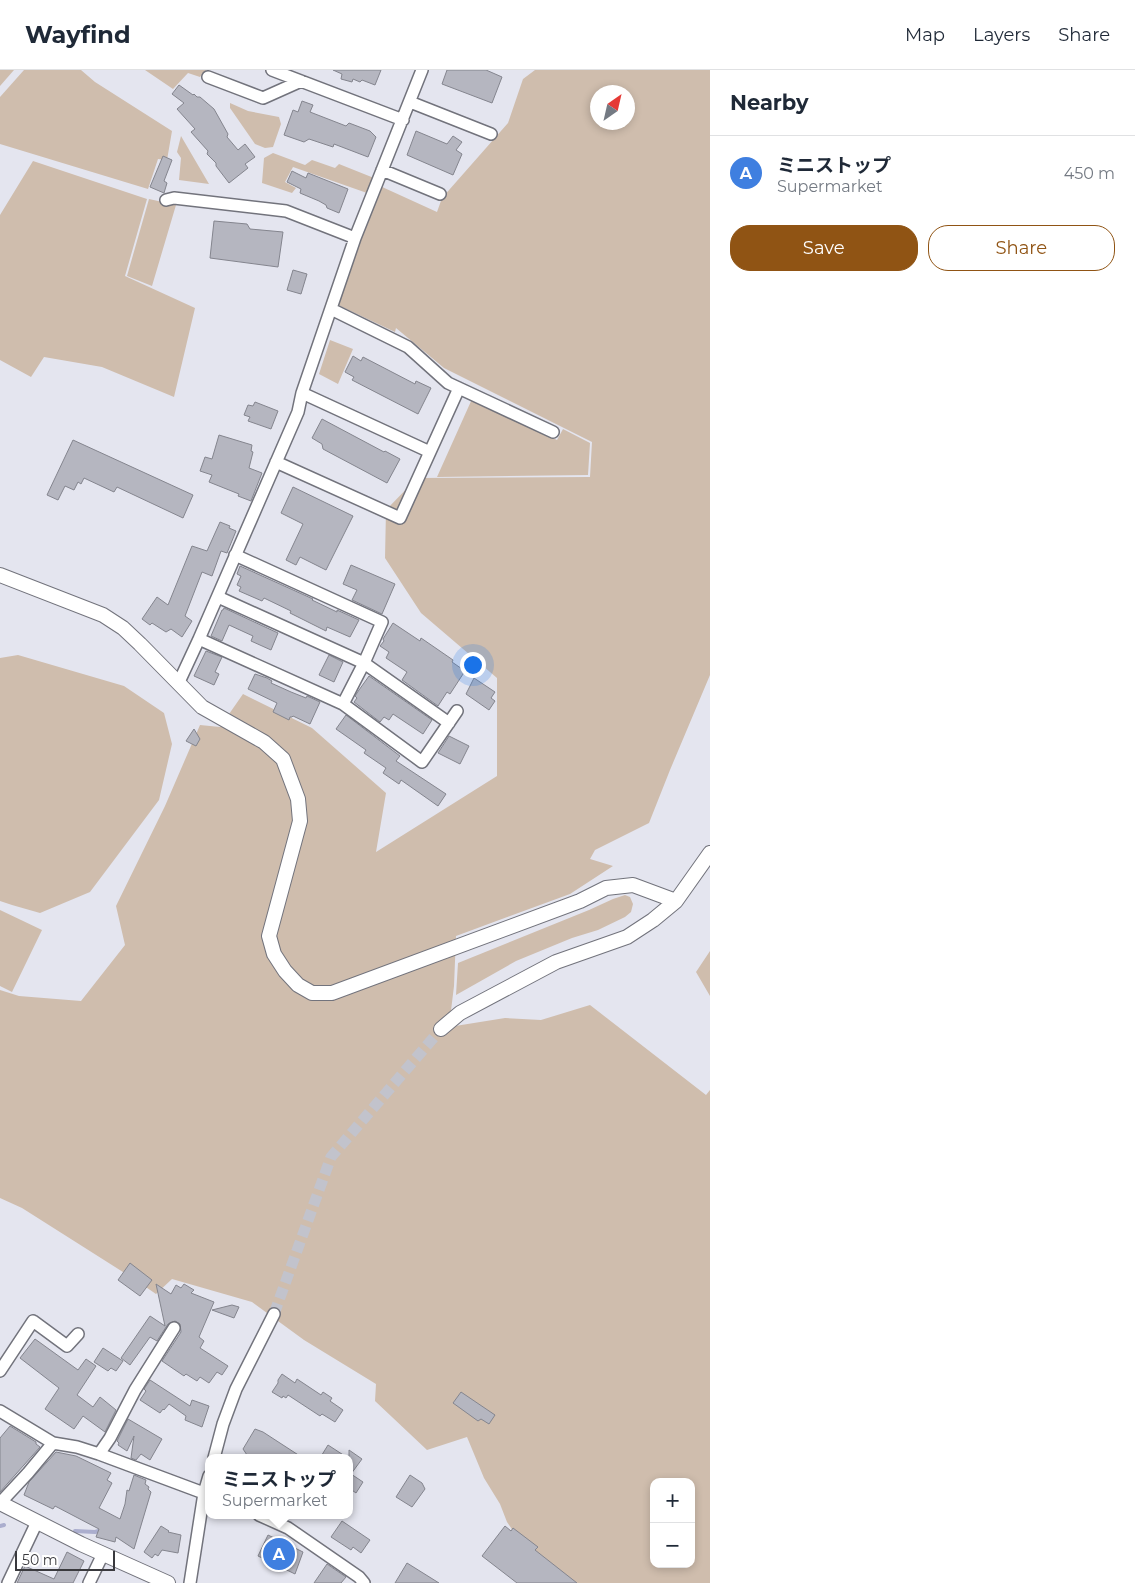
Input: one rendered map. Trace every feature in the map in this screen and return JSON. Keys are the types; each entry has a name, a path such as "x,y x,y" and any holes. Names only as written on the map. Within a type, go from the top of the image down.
{"street":[{"path":"272,70 403,120"},
{"path":"179,682 298,412 302,393 355,238 422,70"},
{"path":"208,77 263,98 301,81"},
{"path":"410,102 492,134"},
{"path":"382,170 440,194"},
{"path":"166,200 174,198 286,211 355,238"},
{"path":"332,309 408,348 448,383 553,432"},
{"path":"276,462 400,518 459,388"},
{"path":"302,393 430,452"},
{"path":"235,555 382,622 343,704"},
{"path":"0,575 102,615 123,628 202,707 264,742 283,759 298,799 300,821 269,936 274,954 285,971 298,985 312,993 332,993 580,901 606,888 633,885 676,901"},
{"path":"218,597 364,663 449,723"},
{"path":"199,639 343,704 422,762 457,711"},
{"path":"441,1029 460,1013 556,962 626,937 653,920 676,901 710,853"},
{"path":"215,1454 222,1424 236,1389 274,1314"},
{"path":"0,1371 33,1321 67,1346 78,1334"},
{"path":"99,1454 110,1438 135,1390 174,1328"},
{"path":"0,1411 52,1443 77,1446 205,1493"},
{"path":"52,1443 28,1473 0,1503 103,1554 168,1583"},
{"path":"190,1583 205,1504"},
{"path":"268,1519 288,1528 359,1577 364,1583"},
{"path":"8,1583 37,1522"},
{"path":"89,1583 103,1554"}],"shaded area":[{"path":"0,70 14,70 0,86"},
{"path":"24,70 81,70 95,82 172,131 167,160 158,159 148,189 0,144 0,97"},
{"path":"145,70 206,70 200,77 188,73 173,89"},
{"path":"535,70 710,70 710,675 649,823 595,850 590,859 613,866 570,894 456,936 454,986 449,1027 505,1018 541,1020 590,1005 706,1095 710,1090 710,1583 549,1583 507,1522 500,1504 484,1478 467,1437 427,1450 375,1401 376,1384 304,1340 252,1302 172,1279 156,1294 22,1208 0,1198 0,990 19,996 81,1001 125,945 116,906 165,806 200,725 220,727 243,694 312,728 386,793 376,852 497,776 497,678 421,613 385,558 386,510 417,478 590,477 592,442 444,368 396,328 395,332 338,305 380,186 437,212 442,198 508,123 523,79"},
{"path":"230,103 248,111 279,117 281,124 273,147 265,148 255,144 230,108"},
{"path":"181,136 209,184 179,180 181,158 177,152"},
{"path":"273,153 305,165 312,160 335,168 339,164 374,178 367,193 293,167 285,182 296,188 292,193 262,183 264,158"},
{"path":"33,161 147,199 125,276 195,308 174,397 102,367 44,357 31,377 0,360 0,215"},
{"path":"149,199 176,205 152,286 127,276"},
{"path":"330,340 353,349 338,384 319,374"},
{"path":"472,399 557,440 563,429 590,443 588,475 437,477"},
{"path":"18,655 124,686 164,713 172,744 159,800 90,892 40,913 0,901 0,658"},
{"path":"625,895 630,897 633,904 631,912 625,917 598,930 572,938 516,961 456,995 458,963"},
{"path":"0,910 42,930 12,992 0,986"},
{"path":"710,951 710,996 696,972"}],"building":[{"path":"333,70 381,70 375,85 362,80 360,82 353,79 352,82 341,79 342,74"},
{"path":"447,70 486,70 502,77 492,103 442,84"},
{"path":"179,85 193,95 200,97 214,109 228,134 227,137 238,150 245,144 255,157 245,164 248,168 229,183 216,166 216,163 207,154 208,151 191,132 195,129 177,109 184,103 172,94"},
{"path":"302,101 313,105 310,112 346,126 349,123 370,131 376,137 368,157 334,144 333,147 309,139 304,142 284,135 293,110 298,112"},
{"path":"416,131 447,144 453,136 462,142 456,150 462,154 453,175 407,155"},
{"path":"163,156 172,160 164,181 167,183 164,193 150,187"},
{"path":"292,171 306,178 308,173 348,189 339,213 327,208 326,205 319,201 300,193 301,189 287,182"},
{"path":"214,221 247,224 250,229 283,232 278,267 210,258"},
{"path":"293,270 307,274 301,294 287,290"},
{"path":"353,356 361,361 363,357 415,384 416,381 431,388 418,414 352,380 354,377 345,372"},
{"path":"255,402 278,411 271,429 248,421 250,417 244,415 248,405 253,406"},
{"path":"322,419 400,459 387,483 323,449 322,444 312,438"},
{"path":"219,435 252,445 251,451 253,452 249,468 262,473 251,501 209,482 212,475 200,471 205,457 212,459"},
{"path":"73,440 193,495 183,518 117,487 114,492 84,478 81,484 78,482 74,490 65,486 58,500 47,495"},
{"path":"293,487 353,516 326,570 300,557 296,565 286,560 303,524 281,513"},
{"path":"220,522 236,531 227,553 221,551 212,576 202,572 185,616 192,621 182,637 171,629 166,632 152,623 150,625 142,619 157,597 168,605 192,546 207,551"},
{"path":"351,565 395,584 382,614 352,600 357,590 343,584"},
{"path":"240,566 337,612 337,610 359,620 350,637 327,627 326,631 264,598 262,601 239,591 241,587 237,585 241,576 237,574"},
{"path":"224,608 278,633 271,650 251,641 253,636 229,625 222,641 211,636"},
{"path":"393,623 420,641 421,638 453,660 452,662 465,671 450,694 447,692 438,706 402,680 407,672 386,658 389,652 380,646"},
{"path":"206,651 222,657 215,672 219,674 214,685 194,676"},
{"path":"329,655 343,662 334,682 319,675"},
{"path":"255,674 267,678 272,681 271,683 291,692 320,702 310,724 293,716 289,720 273,712 277,703 248,689"},
{"path":"369,676 432,720 423,734 393,714 389,720 384,717 380,722 354,702 357,698 355,696"},
{"path":"474,678 495,692 491,698 495,701 489,710 466,694"},
{"path":"346,715 400,756 396,761 446,794 438,806 401,780 399,784 383,773 386,768 364,753 366,750 336,729"},
{"path":"194,729 200,739 196,746 186,741"},
{"path":"449,736 469,746 460,764 438,753"},
{"path":"130,1263 152,1280 140,1296 118,1280"},
{"path":"156,1284 171,1294 176,1285 181,1288 184,1284 194,1290 191,1293 214,1302 199,1337 204,1341 200,1348 228,1366 222,1375 217,1372 209,1383 200,1377 197,1381 186,1374 184,1376 162,1361 181,1332 180,1324 175,1321 168,1324 157,1341 150,1337 130,1365 121,1358 150,1316 165,1326"},
{"path":"232,1305 239,1307 234,1318 212,1310"},
{"path":"35,1339 78,1370 86,1359 96,1366 77,1395 93,1407 100,1397 116,1410 105,1432 83,1416 74,1429 45,1409 59,1388 20,1358"},
{"path":"103,1348 123,1361 116,1371 111,1368 108,1371 94,1362"},
{"path":"282,1374 295,1383 297,1379 321,1395 323,1392 332,1398 330,1401 343,1410 335,1422 322,1414 320,1416 288,1395 286,1398 283,1396 282,1398 272,1392"},
{"path":"150,1380 190,1406 192,1400 209,1406 202,1427 185,1420 186,1416 169,1404 160,1413 140,1400"},
{"path":"461,1392 495,1415 489,1424 481,1419 478,1421 453,1403"},
{"path":"128,1419 162,1439 150,1460 141,1454 136,1460 131,1458 134,1436 127,1451 118,1445 117,1441"},
{"path":"10,1426 36,1442 40,1447 0,1492 0,1438"},
{"path":"255,1429 263,1432 297,1454 246,1454 243,1449"},
{"path":"328,1445 342,1454 322,1454"},
{"path":"349,1450 362,1459 353,1471 353,1454 349,1454"},
{"path":"56,1452 76,1456 111,1473 107,1480 112,1483 99,1508 120,1519 127,1490 129,1491 134,1475 146,1480 145,1484 151,1492 134,1549 116,1537 115,1542 96,1537 99,1529 55,1506 53,1509 24,1495 29,1482"},
{"path":"353,1475 363,1482 356,1493 353,1491"},
{"path":"410,1475 422,1483 425,1489 412,1507 396,1497"},
{"path":"342,1521 370,1540 361,1553 353,1547 351,1550 331,1537"},
{"path":"161,1526 168,1532 181,1535 178,1553 162,1550 158,1556 155,1554 152,1558 144,1552"},
{"path":"505,1526 511,1531 513,1528 538,1547 535,1550 577,1583 517,1583 482,1556"},
{"path":"268,1535 303,1552 295,1574 258,1556"},
{"path":"67,1552 84,1561 73,1583 17,1583 25,1566 54,1579"},
{"path":"407,1563 439,1583 395,1583"},
{"path":"327,1564 346,1577 341,1583 314,1583"}],"waterway":[{"path":"0,1526 4,1525"},
{"path":"75,1531 95,1532 102,1530"}],"tunnel":[{"path":"274,1314 331,1157 441,1029"}],"place":[{"name":"ミニストップ","path":"279,1554"}]}
